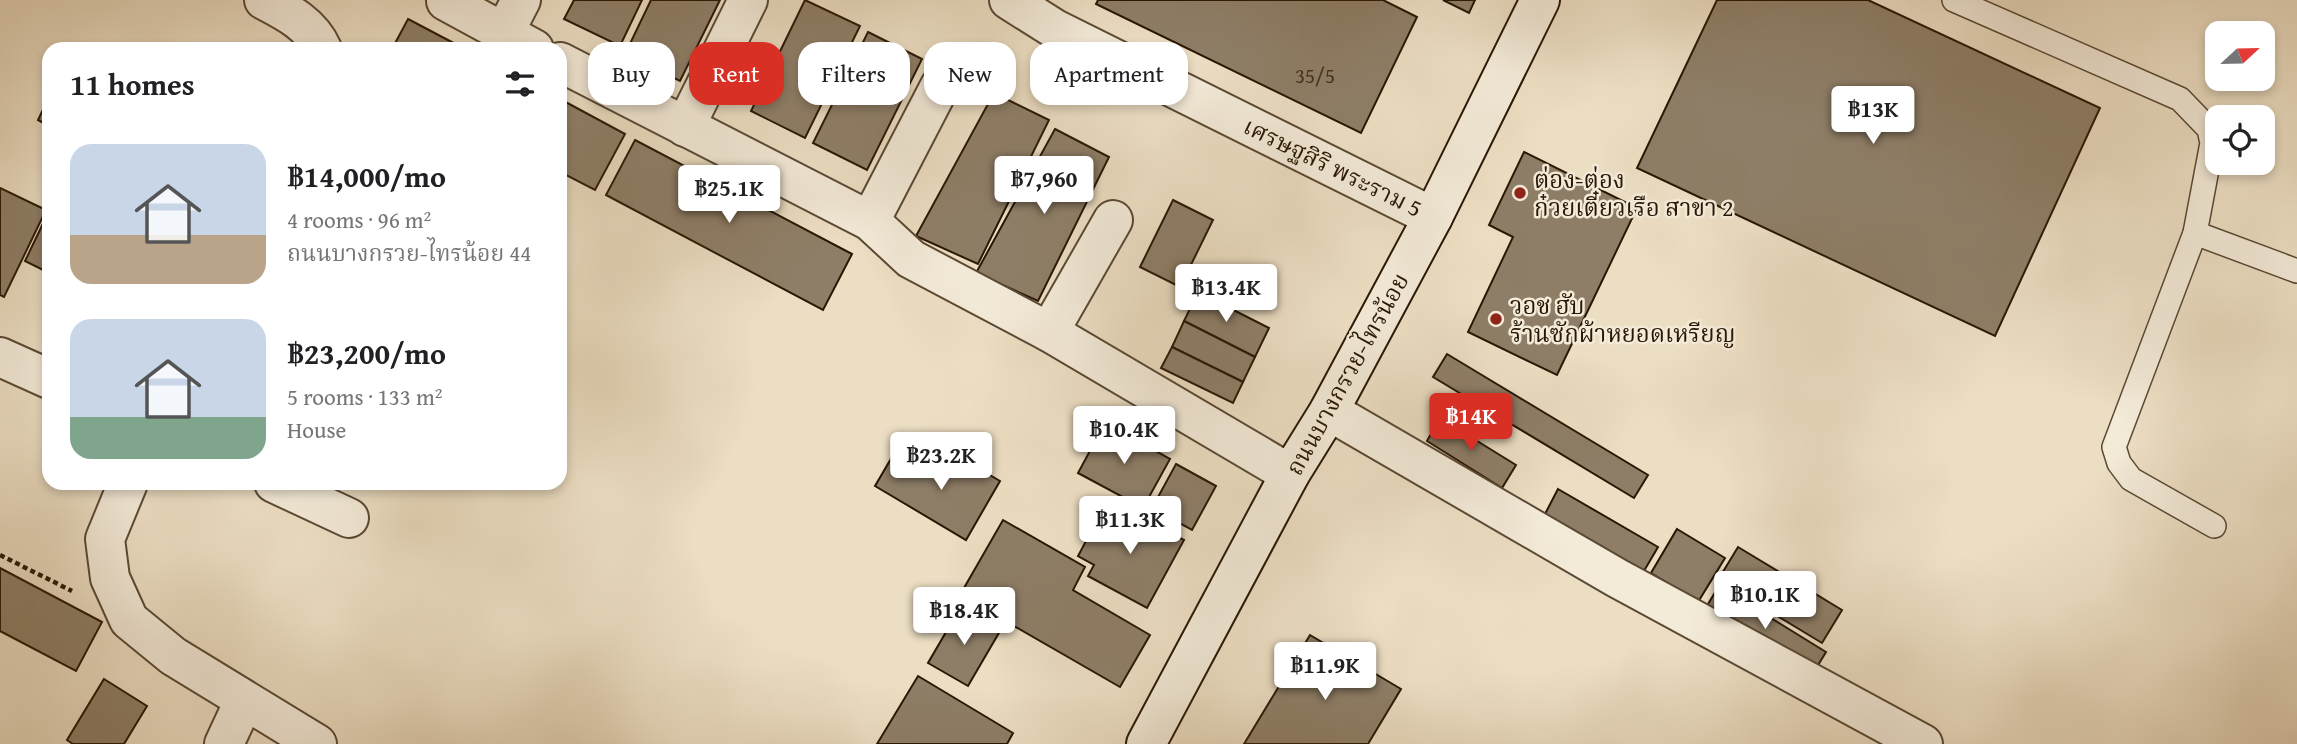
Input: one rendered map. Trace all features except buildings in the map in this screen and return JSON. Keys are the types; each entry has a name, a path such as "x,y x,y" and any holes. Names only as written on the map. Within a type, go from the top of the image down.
{"street":[{"path":"264,0 294,16 320,42"},
{"path":"685,127 748,0"},
{"name":"เศรษฐสิริ พระราม 5","path":"1009,0 1055,29 1433,217"},
{"name":"ถนนบางกรวย-ไทรน้อย","path":"1146,744 1290,474 1329,411 1433,217 1541,0"},
{"path":"446,1 520,27"},
{"path":"567,66 870,221 911,259 1049,332 1290,474"},
{"path":"870,221 930,105"},
{"path":"1049,332 1113,220"},
{"path":"0,357 42,376"},
{"path":"1329,411 1617,578 1912,742"},
{"path":"125,490 105,539 110,578 129,620 173,656 317,744"},
{"path":"289,490 349,518"},
{"path":"224,744 244,701"}],"lane":[{"path":"1954,0 2180,99 2209,128 2212,143 2195,233 2114,447 2119,463 2131,479 2214,526"},
{"path":"2195,233 2297,271"}],"path":[{"path":"0,555 129,620"}],"place":[{"name":"ต่อง-ต่อง ก๋วยเตี๋ยวเรือ สาขา 2","path":"1520,193"},
{"name":"วอช ฮับ ร้านซักผ้าหยอดเหรียญ","path":"1496,319"}]}
